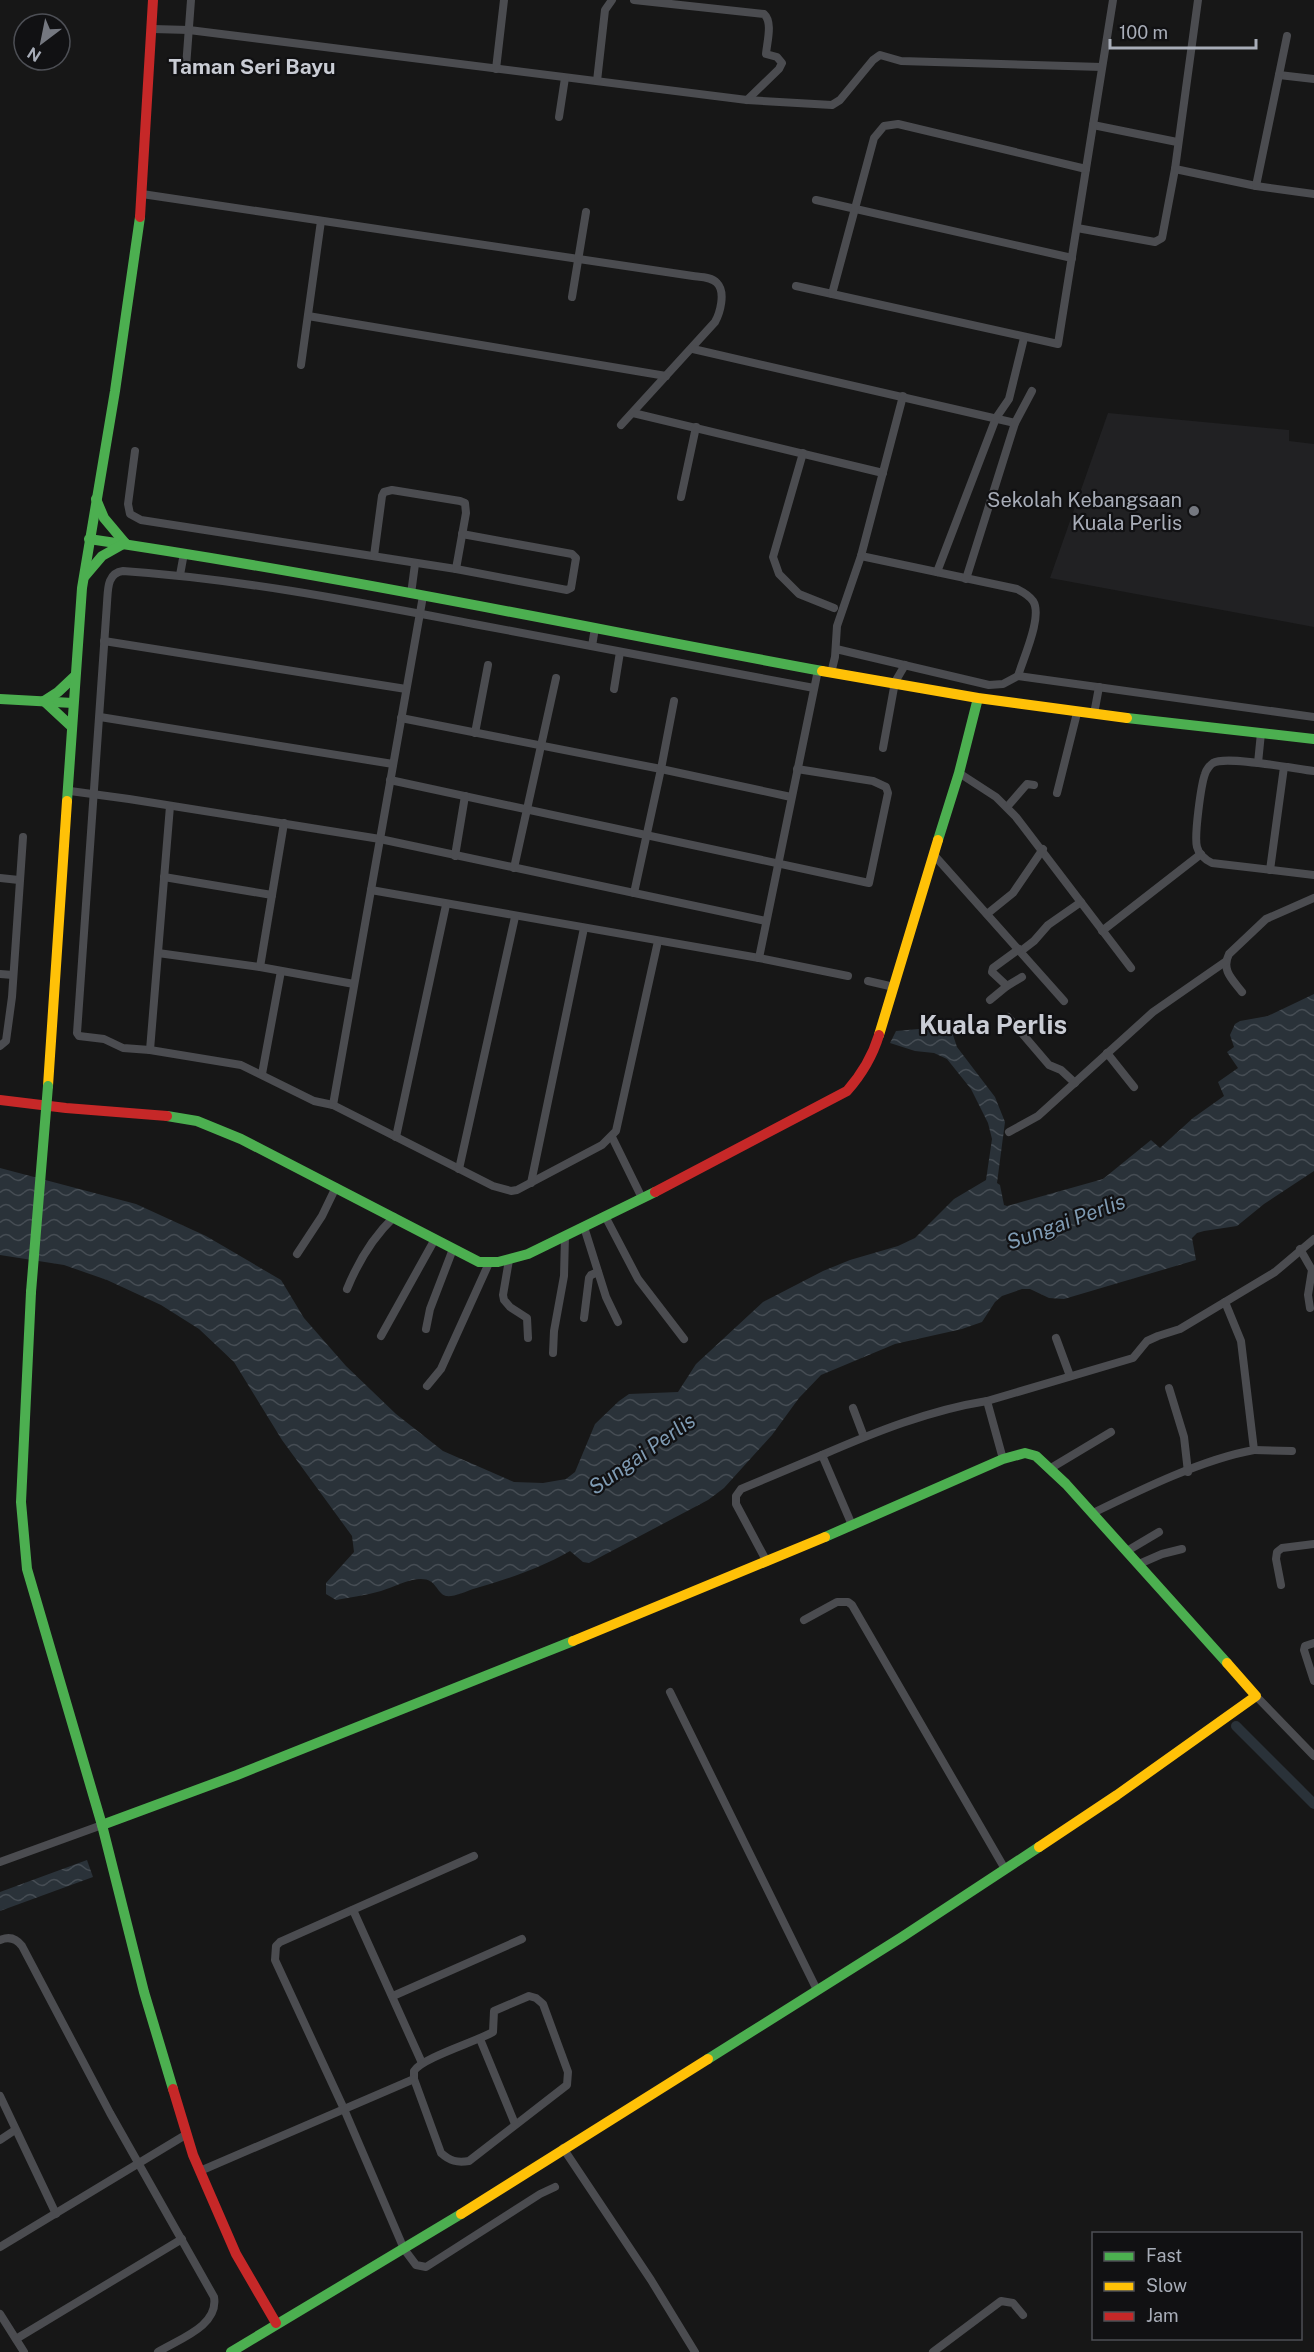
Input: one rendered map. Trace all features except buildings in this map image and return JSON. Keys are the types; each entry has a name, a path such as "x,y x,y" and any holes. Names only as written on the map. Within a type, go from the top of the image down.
{"street":[{"path":"153,0 142,194 136,251 83,578 73,703 70,791 31,1292 21,1502 27,1569 102,1825 144,1992 187,2134 200,2171 236,2254 276,2323"},
{"path":"186,67 191,0"},
{"path":"496,69 504,0"},
{"path":"597,81 605,10 612,0"},
{"path":"633,0 767,16 769,22 766,54 777,57 782,63 779,69 747,100"},
{"path":"796,286 1058,344 1113,0"},
{"path":"1077,228 1123,237 1160,240 1164,233 1198,0"},
{"path":"153,30 189,30 747,100 832,105 840,100 875,57 886,55 901,61 1102,67"},
{"path":"1256,186 1287,36"},
{"path":"1279,75 1314,79"},
{"path":"560,117 565,78"},
{"path":"832,294 874,138 884,126 898,124 1086,169"},
{"path":"1093,125 1177,142"},
{"path":"1175,169 1256,186 1314,194"},
{"path":"142,194 693,276 709,279 718,284 719,313 709,331 621,425"},
{"path":"816,200 1072,258"},
{"path":"572,297 586,212"},
{"path":"301,365 321,221"},
{"path":"308,315 666,376"},
{"path":"937,572 996,418 1009,399 1024,338"},
{"path":"693,349 1015,423"},
{"path":"966,579 1015,423 1032,392"},
{"path":"832,670 837,626 861,556 903,396"},
{"path":"633,413 883,473"},
{"path":"681,497 696,427"},
{"path":"135,451 128,504 130,513 141,520 456,569 567,590 572,588 576,558 572,554 462,534"},
{"path":"803,453 773,557 779,574 800,594 834,608"},
{"path":"374,556 382,496 388,490 460,501 466,507 456,569"},
{"path":"96,497 104,518 125,543"},
{"path":"89,538 423,596 818,670 896,680 978,698 1077,712 1314,739"},
{"path":"83,578 97,559 108,550 125,543"},
{"path":"180,575 184,553"},
{"path":"861,556 1017,589 1034,602 1037,616 1017,676"},
{"path":"411,594 416,564"},
{"path":"658,941 618,1125 612,1137 602,1145 518,1190 502,1190 333,1105 314,1101 262,1074 232,1063 123,1048 104,1039 81,1038 77,1033 104,641 108,585 113,574 123,571 180,575 419,614 814,688"},
{"path":"333,1105 423,596"},
{"path":"592,646 595,628"},
{"path":"104,641 406,689"},
{"path":"614,689 620,652"},
{"path":"835,653 989,685 1003,684 1017,676 1314,717"},
{"path":"475,733 488,665"},
{"path":"883,748 896,680 903,667"},
{"path":"759,958 818,670"},
{"path":"44,701 75,676"},
{"path":"514,868 556,678"},
{"path":"1094,714 1099,687"},
{"path":"0,1100 180,1117 197,1121 241,1139 470,1258 489,1263 528,1254 680,1180 847,1091 862,1073 874,1053 910,927 959,773 978,698"},
{"path":"0,699 73,703"},
{"path":"44,701 72,727"},
{"path":"634,893 662,769 674,701"},
{"path":"1057,793 1077,712"},
{"path":"100,717 393,764"},
{"path":"401,718 662,769 791,797"},
{"path":"1258,763 1261,733"},
{"path":"1314,771 1221,760 1213,763 1205,774 1198,820 1197,847 1201,854 1212,863 1314,875"},
{"path":"1270,870 1284,767"},
{"path":"390,780 869,883 888,793 886,787 881,783 797,769"},
{"path":"959,773 982,787 1007,807 1043,849 1131,968"},
{"path":"1007,807 1027,784 1034,785"},
{"path":"70,791 380,839 766,921"},
{"path":"455,856 465,796"},
{"path":"150,1050 170,806"},
{"path":"260,967 284,823"},
{"path":"0,1046 6,1041 8,1033 23,837"},
{"path":"987,914 1013,893 1043,849"},
{"path":"1102,931 1201,854"},
{"path":"934,855 1064,1001"},
{"path":"165,877 272,895"},
{"path":"0,878 20,880"},
{"path":"371,890 759,958 848,976"},
{"path":"1009,1132 1038,1116 1153,1012 1225,962 1241,940 1266,919 1314,898"},
{"path":"1007,987 992,970 1034,941 1048,924 1081,902"},
{"path":"396,1137 446,904"},
{"path":"459,1169 515,917"},
{"path":"531,1183 584,928"},
{"path":"158,953 260,967 354,984"},
{"path":"1225,962 1226,971 1242,992"},
{"path":"262,1074 281,971"},
{"path":"0,974 13,975"},
{"path":"990,1000 1022,977"},
{"path":"868,981 894,987"},
{"path":"1008,1017 1049,1065 1061,1070 1075,1083"},
{"path":"1107,1053 1134,1087"},
{"path":"612,1137 642,1198"},
{"path":"297,1254 322,1216 336,1187"},
{"path":"605,1216 638,1279 684,1339"},
{"path":"347,1289 359,1262 394,1217"},
{"path":"584,1227 609,1305 618,1322"},
{"path":"553,1353 554,1331 564,1276 565,1236"},
{"path":"381,1336 435,1239"},
{"path":"766,1562 736,1504 736,1496 741,1489 864,1437 910,1421 1133,1358 1147,1341 1158,1335 1176,1331 1275,1272 1314,1239"},
{"path":"426,1329 430,1309 453,1249"},
{"path":"1300,1249 1308,1259 1312,1270 1308,1295 1310,1308"},
{"path":"509,1260 503,1295 506,1303 527,1318 528,1338"},
{"path":"427,1386 441,1369 489,1263"},
{"path":"584,1318 589,1278 598,1272"},
{"path":"1224,1302 1241,1341 1254,1450"},
{"path":"1056,1338 1070,1376"},
{"path":"1169,1388 1183,1433 1188,1472"},
{"path":"987,1401 1003,1459"},
{"path":"853,1408 864,1437"},
{"path":"1051,1468 1111,1432"},
{"path":"1093,1513 1145,1488 1226,1457 1254,1450 1292,1451"},
{"path":"0,1862 259,1766 766,1562 1003,1459 1025,1453 1031,1454 1051,1468 1256,1696 1314,1756"},
{"path":"822,1455 852,1526"},
{"path":"1127,1551 1159,1532"},
{"path":"1281,1585 1276,1559 1277,1552 1282,1548 1314,1544"},
{"path":"1139,1564 1162,1554 1182,1549"},
{"path":"804,1620 837,1602 848,1602 852,1605 1005,1869"},
{"path":"1314,1643 1305,1646 1304,1650 1314,1681"},
{"path":"670,1692 817,1990"},
{"path":"231,2352 276,2323 404,2249 817,1990 1101,1806 1256,1696"},
{"path":"474,1856 280,1942 274,1953 275,1960 344,2109 404,2249 416,2265 426,2267 555,2187"},
{"path":"353,1910 422,2063"},
{"path":"0,1940 13,1938 22,1946 110,2113 214,2297 216,2306 211,2319 158,2352"},
{"path":"393,1996 522,1939"},
{"path":"528,1996 536,1998 543,2004 568,2072 569,2082 564,2089 469,2161 456,2162 448,2159 441,2152 414,2079 414,2071 422,2063 493,2032 495,2026 493,2014 496,2009 528,1996"},
{"path":"480,2039 515,2124"},
{"path":"200,2171 414,2079"},
{"path":"0,2096 56,2214"},
{"path":"0,2140 15,2130"},
{"path":"0,2247 187,2134"},
{"path":"563,2148 651,2280 695,2352"},
{"path":"16,2339 182,2239"},
{"path":"933,2352 1001,2301 1013,2303 1023,2315"},
{"path":"0,2314 24,2352"}],"shaded area":[{"name":"Sekolah Kebangsaan Kuala Perlis","path":"1108,413 1289,430 1289,441 1314,444 1314,627 1050,578"}],"water":[{"name":"Sungai Perlis","path":"1314,994 1314,1171 1264,1204 1237,1226 1197,1233 1192,1238 1196,1260 1064,1299 1049,1298 1030,1289 1022,1289 1002,1296 995,1302 982,1322 962,1329 895,1344 821,1375 799,1398 772,1435 724,1488 708,1500 589,1563 583,1562 570,1551 523,1573 452,1596 446,1596 430,1581 421,1579 376,1592 336,1600 326,1594 326,1583 354,1552 352,1536 282,1440 234,1362 199,1329 161,1305 107,1280 64,1265 0,1255 0,1168 136,1204 206,1236 281,1280 304,1318 346,1366 396,1414 443,1451 514,1482 543,1483 566,1479 575,1472 595,1424 619,1401 629,1394 678,1392 696,1364 763,1302 823,1271 915,1238 954,1199 986,1180 992,1139 988,1123 971,1089 947,1059 934,1053 915,1051 890,1043 896,1031 930,1028 952,1032 957,1047 995,1097 1005,1122 997,1183 1000,1185 1004,1205 1007,1206 1103,1179 1151,1140 1160,1148 1193,1118 1224,1096 1218,1082 1238,1068 1227,1052 1234,1047 1230,1035 1235,1024 1268,1016"},
{"path":"87,1860 93,1877 0,1911 0,1892"}],"waterway":[{"path":"1236,1726 1314,1804"}],"traffic: fast":[{"path":"67,801 82,588 115,391 140,217"},
{"path":"96,499 104,518 125,543"},
{"path":"89,539 273,568 822,671"},
{"path":"85,576 102,556 125,543"},
{"path":"44,701 75,676"},
{"path":"938,840 959,773 978,698"},
{"path":"0,699 73,703"},
{"path":"44,701 72,727"},
{"path":"1127,718 1314,739"},
{"path":"31,1292 48,1086"},
{"path":"167,1116 197,1121 241,1139 479,1262 498,1262 528,1254 655,1192"},
{"path":"31,1292 21,1502 27,1569 102,1825 144,1992 173,2089"},
{"path":"825,1537 1003,1459 1025,1453 1036,1456 1066,1484 1227,1663"},
{"path":"102,1825 237,1775 573,1641"},
{"path":"708,2059 902,1937 1039,1847"},
{"path":"231,2352 461,2214"}],"traffic: slow":[{"path":"822,671 978,698 1127,718"},
{"path":"48,1086 67,801"},
{"path":"879,1035 938,840"},
{"path":"573,1641 825,1537"},
{"path":"1039,1847 1117,1795 1256,1696 1227,1663"},
{"path":"461,2214 708,2059"}],"traffic: jam":[{"path":"140,217 153,0"},
{"path":"655,1192 847,1091 866,1065 879,1035"},
{"path":"0,1100 167,1116"},
{"path":"173,2089 193,2155 236,2254 276,2323"}],"place":[{"name":"Sekolah Kebangsaan Kuala Perlis","path":"1194,511"}],"district":[{"name":"Taman Seri Bayu","path":"252,67"},
{"name":"Kuala Perlis","path":"993,1025"}]}
